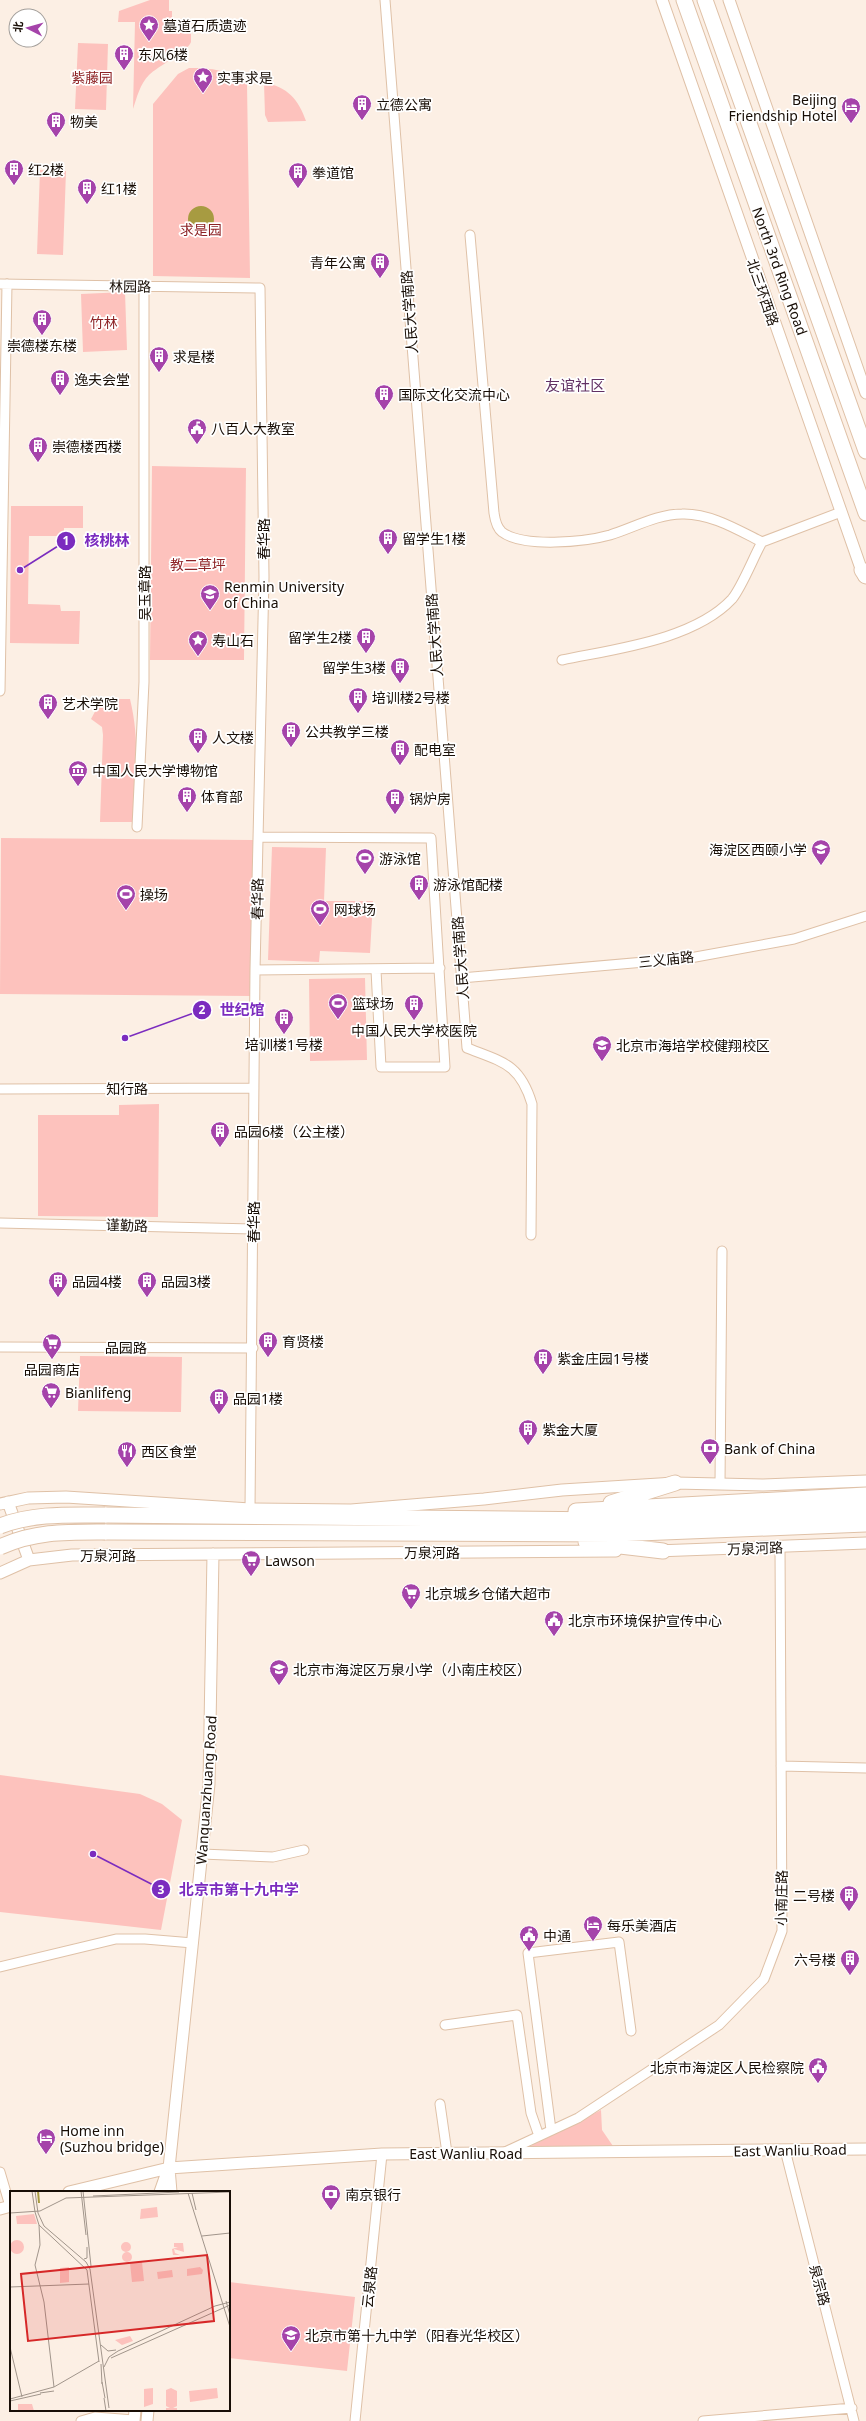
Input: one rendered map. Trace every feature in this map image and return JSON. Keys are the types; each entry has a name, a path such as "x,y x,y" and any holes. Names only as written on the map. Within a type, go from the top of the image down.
{"highway":[{"name":"North 3rd Ring Road","path":"684,0 866,513"},
{"name":"North 3rd Ring Road","path":"705,0 866,451"},
{"path":"588,1510 675,1483"},
{"path":"506,1518 588,1510 866,1495"},
{"path":"0,1526 30,1517 50,1515 612,1520 866,1509"},
{"name":"万泉河路","path":"0,1547 15,1540 48,1532 614,1534 866,1524"},
{"path":"513,1534 663,1551"}],"street":[{"name":"人民大学南路","path":"385,0 467,1048 506,1063 527,1086 532,1104 531,1235"},
{"name":"北三环西路","path":"662,0 841,512 865,576"},
{"path":"729,0 866,393"},
{"path":"470,235 494,513 496,523 502,532 518,540 543,542 586,539 610,535 671,515 684,514 722,522 762,542"},
{"path":"0,692 4,284"},
{"name":"林园路","path":"4,284 260,288"},
{"name":"吴玉章路","path":"137,827 144,682 144,286"},
{"name":"春华路","path":"250,1509 253,1348 255,970 264,577 260,288"},
{"path":"562,660 645,643 690,627 715,614 733,598 762,542 841,512"},
{"path":"258,837 431,838 445,1068 381,1067 376,970"},
{"name":"三义庙路","path":"461,978 690,958 794,939 866,916"},
{"path":"255,970 376,970 440,968"},
{"name":"知行路","path":"0,1089 254,1088"},
{"name":"谨勤路","path":"0,1223 253,1229"},
{"path":"720,1484 722,1251"},
{"name":"品园路","path":"0,1347 253,1348"},
{"path":"28,1560 4,1503 66,1497 250,1509 351,1510 484,1500 562,1490 675,1483 762,1485 866,1482"},
{"name":"万泉河路","path":"0,1573 28,1560 72,1555 663,1551 866,1543"},
{"name":"小南庄路","path":"504,2153 578,2118 719,2025 764,1979 782,1931 780,1547"},
{"name":"Wanquanzhuang Road","path":"171,2191 169,2168 202,1854 209,1768 213,1554"},
{"path":"781,1766 866,1768"},
{"path":"202,1854 273,1857 304,1850"},
{"path":"0,1967 116,1939 146,1939 193,1944"},
{"path":"551,2130 528,1953 619,1942 631,2031"},
{"path":"445,2025 517,2015 531,2113 539,2136"},
{"path":"440,2104 447,2153"},
{"name":"East Wanliu Road","path":"73,2191 169,2168 382,2154 866,2149"},
{"name":"泉宗路","path":"785,2150 852,2408 854,2421"},
{"name":"云泉路","path":"355,2421 382,2154"},
{"name":"Wanquanzhuang Road","path":"160,2191 169,2168"},
{"path":"0,2172 7,2207"},
{"path":"703,2421 852,2408"},
{"path":"146,2421 148,2411"},
{"path":"82,2421 95,2417 135,2417"}],"green space":[{"path":"150,0 169,0 169,11 172,11 172,29 191,29 191,42 179,54 149,75 143,82 133,109 135,22 118,22 119,11"},
{"name":"紫藤园","path":"78,43 108,44 106,110 75,109"},
{"name":"求是园","path":"189,68 213,69 233,76 247,84 250,278 153,276 153,104 178,74"},
{"path":"264,83 279,87 291,95 300,107 306,121 268,122 265,115"},
{"path":"40,170 66,171 63,255 37,254"},
{"name":"竹林","path":"125,292 127,350 83,352 81,294"},
{"name":"教二草坪","path":"152,466 246,468 244,660 150,660"},
{"path":"11,506 83,506 83,528 64,528 64,536 29,536 28,604 60,605 61,611 80,611 79,644 10,643"},
{"path":"114,699 130,699 133,714 136,745 134,822 100,822 103,735 102,727 91,719 98,706"},
{"name":"操场","path":"1,838 253,840 251,996 0,994"},
{"name":"网球场","path":"272,847 326,848 324,901 373,901 370,953 320,951 319,962 268,960"},
{"name":"篮球场","path":"365,978 367,1060 310,1061 309,979"},
{"path":"159,1104 158,1217 38,1216 38,1115 119,1115 119,1105"},
{"path":"80,1356 182,1357 181,1412 78,1411"},
{"path":"0,1775 140,1794 162,1804 182,1820 161,1930 0,1912"},
{"path":"601,2110 602,2130 615,2149 527,2148"},
{"path":"230,2282 355,2297 347,2371 230,2358"}],"shaded area":[{"path":"201,206 210,210 214,219 210,228 201,232 192,228 188,219 192,210"}],"place":[{"name":"墓道石质遗迹","path":"149,42"},
{"name":"东风6楼","path":"124,71"},
{"name":"实事求是","path":"203,94"},
{"name":"立德公寓","path":"362,121"},
{"name":"Beijing Friendship Hotel","path":"851,124"},
{"name":"物美","path":"56,138"},
{"name":"红2楼","path":"14,186"},
{"name":"拳道馆","path":"298,189"},
{"name":"红1楼","path":"87,205"},
{"name":"青年公寓","path":"380,279"},
{"name":"崇德楼东楼","path":"42,336"},
{"name":"求是楼","path":"159,373"},
{"name":"逸夫会堂","path":"60,396"},
{"name":"国际文化交流中心","path":"384,411"},
{"name":"八百人大教室","path":"197,445"},
{"name":"崇德楼西楼","path":"38,463"},
{"name":"留学生1楼","path":"388,555"},
{"name":"核桃林","path":"20,570"},
{"name":"Renmin University of China","path":"210,611"},
{"name":"留学生2楼","path":"366,654"},
{"name":"寿山石","path":"198,657"},
{"name":"留学生3楼","path":"400,684"},
{"name":"培训楼2号楼","path":"358,714"},
{"name":"艺术学院","path":"48,720"},
{"name":"公共教学三楼","path":"291,748"},
{"name":"人文楼","path":"198,754"},
{"name":"配电室","path":"400,766"},
{"name":"中国人民大学博物馆","path":"78,787"},
{"name":"体育部","path":"187,813"},
{"name":"锅炉房","path":"395,815"},
{"name":"海淀区西颐小学","path":"821,866"},
{"name":"游泳馆","path":"365,875"},
{"name":"游泳馆配楼","path":"419,901"},
{"name":"操场","path":"126,911"},
{"name":"网球场","path":"320,926"},
{"name":"篮球场","path":"338,1020"},
{"name":"中国人民大学校医院","path":"414,1021"},
{"name":"培训楼1号楼","path":"284,1035"},
{"name":"世纪馆","path":"125,1038"},
{"name":"北京市海培学校健翔校区","path":"602,1062"},
{"name":"品园6楼（公主楼）","path":"220,1148"},
{"name":"品园4楼","path":"58,1298"},
{"name":"品园3楼","path":"147,1298"},
{"name":"育贤楼","path":"268,1358"},
{"name":"品园商店","path":"52,1360"},
{"name":"紫金庄园1号楼","path":"543,1375"},
{"name":"Bianlifeng","path":"51,1409"},
{"name":"品园1楼","path":"219,1415"},
{"name":"紫金大厦","path":"528,1446"},
{"name":"Bank of China","path":"710,1465"},
{"name":"西区食堂","path":"127,1468"},
{"name":"Lawson","path":"251,1577"},
{"name":"北京城乡仓储大超市","path":"411,1610"},
{"name":"北京市环境保护宣传中心","path":"554,1637"},
{"name":"北京市海淀区万泉小学（小南庄校区）","path":"279,1686"},
{"name":"北京市第十九中学","path":"93,1854"},
{"name":"二号楼","path":"849,1912"},
{"name":"每乐美酒店","path":"593,1942"},
{"name":"中通","path":"529,1952"},
{"name":"六号楼","path":"850,1976"},
{"name":"北京市海淀区人民检察院","path":"818,2084"},
{"name":"Home inn (Suzhou bridge)","path":"46,2155"},
{"name":"南京银行","path":"331,2211"},
{"name":"北京市第十九中学（阳春光华校区）","path":"291,2352"}],"district":[{"name":"友谊社区","path":"575,385"}]}
